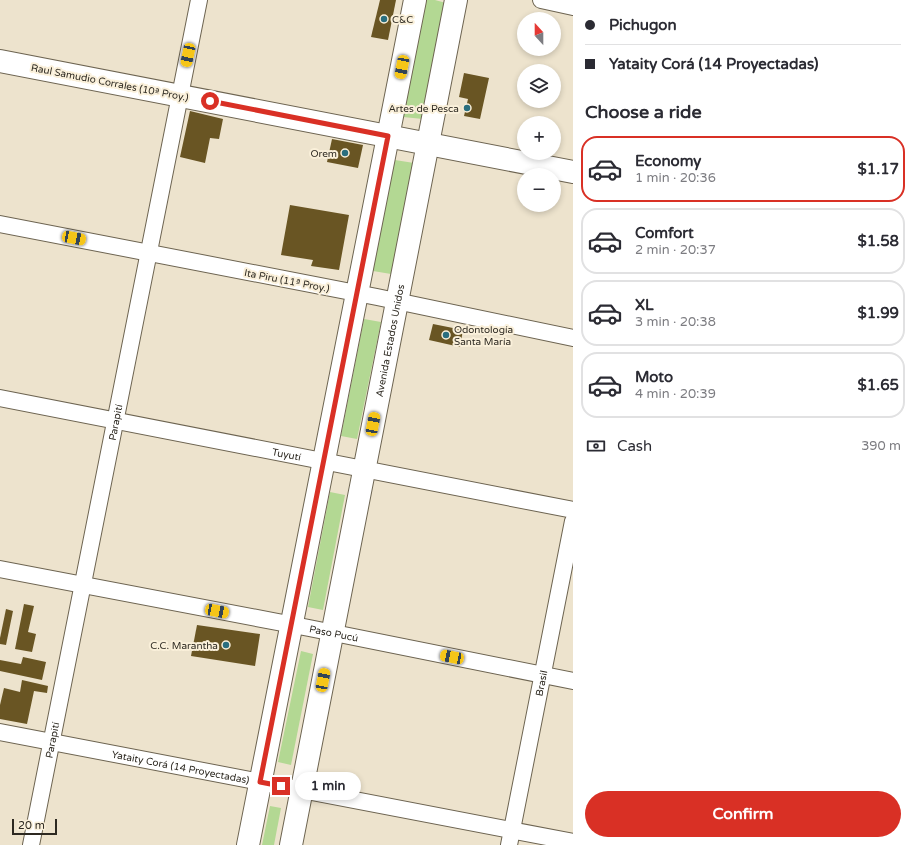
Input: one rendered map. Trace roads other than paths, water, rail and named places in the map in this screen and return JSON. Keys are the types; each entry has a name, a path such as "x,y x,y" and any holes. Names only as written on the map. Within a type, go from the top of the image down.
{"main road":[{"path":"248,845 415,0"},
{"name":"Avenida Estados Unidos","path":"291,845 456,0"},
{"name":"Raul Samudio Corrales (10ª Proy.)","path":"0,61 573,172"}],"street":[{"name":"Parapití","path":"31,845 199,0"},
{"path":"541,0 573,7"},
{"name":"Ita Piru (11ª Proy.)","path":"0,224 573,338"},
{"name":"Tuyutí","path":"0,398 573,510"},
{"name":"Brasil","path":"510,838 573,521"},
{"name":"Paso Pucú","path":"0,569 573,681"},
{"name":"Yataity Corá (14 Proyectadas)","path":"0,732 301,790 510,838 573,842"}],"place":[{"name":"C&C","path":"384,19"},
{"name":"Artes de Pesca","path":"467,108"},
{"name":"Orem","path":"345,153"},
{"name":"Odontología Santa María","path":"446,335"},
{"name":"C.C. Marantha","path":"226,645"}]}
